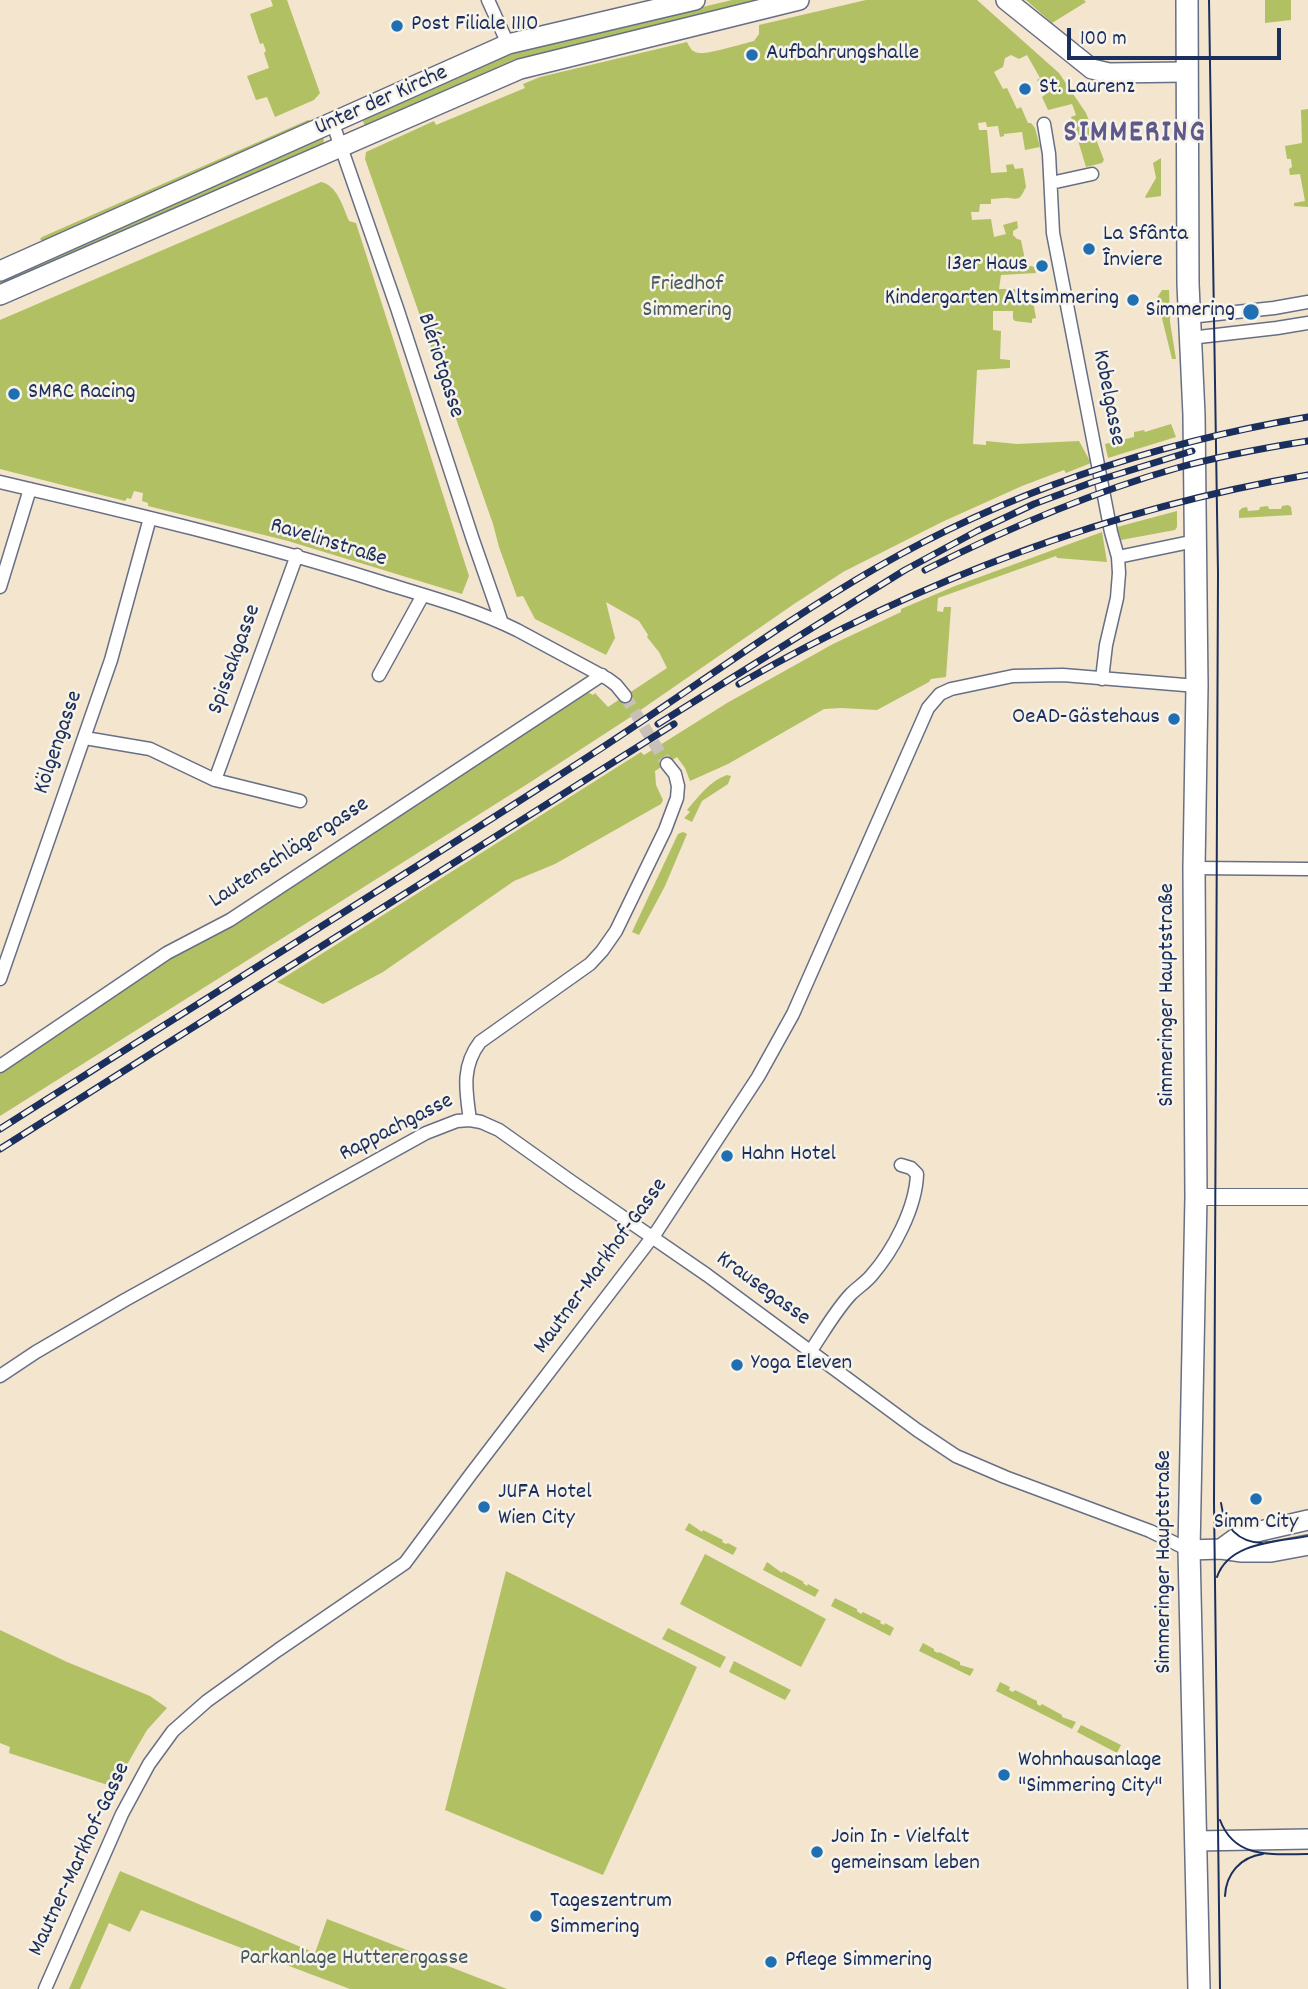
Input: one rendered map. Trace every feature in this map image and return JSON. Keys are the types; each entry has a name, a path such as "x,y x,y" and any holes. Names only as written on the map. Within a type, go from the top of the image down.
{"main road":[{"name":"Unter der Kirche","path":"0,271 508,44 695,0"},
{"name":"Unter der Kirche","path":"0,295 520,69 799,0"},
{"path":"1006,0 1092,69 1109,73 1186,72"},
{"name":"Simmeringer Hauptstraße","path":"1187,0 1189,327 1194,415 1197,686 1194,868 1196,1196 1189,1550 1199,1989"},
{"path":"1221,1549 1239,1536 1308,1520"},
{"path":"1189,1550 1271,1552 1308,1545"},
{"path":"1196,1841 1308,1839"}],"street":[{"path":"488,0 508,44"},
{"name":"Blériotgasse","path":"333,124 502,623"},
{"name":"Kobelgasse","path":"1044,124 1049,154 1053,233 1118,557 1117,598 1106,645 1102,679"},
{"path":"1051,183 1092,173"},
{"path":"1189,327 1308,302"},
{"path":"1189,327 1277,328 1308,323"},
{"name":"Ravelinstraße","path":"0,482 297,555 424,595 502,623 601,675 625,695"},
{"path":"0,587 30,489"},
{"name":"Kölgengasse","path":"0,979 111,660 150,518"},
{"path":"1118,557 1195,541"},
{"name":"Spissakgasse","path":"215,780 297,555"},
{"path":"379,675 424,595"},
{"name":"Lautenschlägergasse","path":"0,1066 167,953 230,920 601,675"},
{"name":"Mautner-Markhof-Gasse","path":"45,1989 122,1814 149,1764 173,1731 207,1701 405,1563 652,1238 767,1063 793,1014 928,708 940,694 951,689 1013,676 1063,676 1197,686"},
{"path":"85,738 150,749 215,780 300,801"},
{"name":"Rappachgasse","path":"0,1376 125,1300 426,1133 457,1121 470,1120 467,1069 470,1056 480,1042 590,964 616,930 665,830 677,798 675,774 667,764"},
{"path":"1194,868 1308,869"},
{"name":"Krausegasse","path":"470,1120 499,1130 707,1275 917,1430 956,1455 1004,1478 1150,1531 1189,1550"},
{"path":"810,1352 850,1295 871,1277 894,1243 906,1219 917,1174 911,1168 901,1165"},
{"path":"1196,1196 1308,1197"}],"green space":[{"path":"271,0 287,0 320,93 314,100 275,117 267,97 256,100 247,76 269,68 264,53 266,51 263,43 260,44 250,14 273,6"},
{"path":"732,0 767,0 516,59 365,126 362,119 506,55"},
{"name":"Friedhof Simmering","path":"866,0 977,0 1059,73 1086,113 1104,160 1086,167 1071,117 1076,115 1072,104 1048,110 1042,97 1045,95 1037,80 1040,78 1027,55 1019,59 1011,55 1005,58 1003,67 994,72 1003,89 1007,88 1017,109 1021,107 1028,123 1035,128 1040,147 1025,150 1022,132 1000,137 998,126 987,127 986,122 978,123 979,130 987,130 991,173 1007,172 1006,165 1013,164 1015,169 1023,168 1026,187 1018,198 991,199 991,204 980,204 979,212 971,212 972,220 991,219 994,237 1006,234 1003,225 1017,221 1018,228 1013,231 1013,235 1021,240 1026,265 1035,267 1036,273 1001,275 999,289 1020,289 1021,301 1033,301 1036,318 1032,319 1032,323 1015,321 1013,311 993,311 993,330 1001,331 1000,359 1010,360 1010,368 977,370 973,444 986,445 986,441 1017,444 1079,441 1091,463 1022,486 942,522 843,572 529,783 0,1116 0,1072 170,959 220,933 587,692 593,695 595,693 608,707 667,668 639,621 606,602 615,638 606,655 535,619 523,596 517,597 365,159 366,152 434,121 436,125 525,88 523,84 540,77 687,42 697,52 718,50 754,41 759,34 759,25"},
{"path":"1026,0 1084,0 1086,2 1052,23"},
{"path":"1265,0 1291,0 1291,20 1265,23"},
{"path":"1308,109 1308,207 1294,206 1294,203 1305,201 1300,174 1290,175 1291,159 1287,159 1285,146 1302,143 1301,110"},
{"path":"308,120 313,122 42,241 40,239 42,237"},
{"path":"322,137 322,146 0,287 0,279"},
{"path":"1161,158 1161,196 1146,198 1156,178 1153,163"},
{"path":"321,182 331,187 342,203 349,221 356,223 469,576 462,594 288,541 148,506 148,503 142,501 143,493 134,491 131,499 127,498 125,501 0,469 0,320"},
{"path":"1162,290 1169,290 1170,322 1176,359 1172,359 1157,298"},
{"path":"1171,424 1176,437 1108,458 1105,444 1134,437 1134,432 1145,432"},
{"path":"1288,505 1292,515 1239,518 1242,508 1247,507 1248,511 1268,506 1269,509 1281,509 1282,506"},
{"path":"1177,511 1175,530 1121,540 1117,527"},
{"path":"1102,532 1107,562 1056,556 938,598 937,611 943,612 944,607 951,607 946,677 931,679 877,710 824,709 728,764 690,781 677,757 655,771 656,785 663,800 661,804 555,864 514,881 383,972 323,1004 277,982 641,752 644,755 727,703 833,644 901,612 901,609 955,586"},
{"path":"727,775 731,776 728,784 702,801 692,822 684,818 690,812 687,810 705,790"},
{"path":"678,834 687,834 665,886 639,935 632,932"},
{"path":"689,1523 737,1548 733,1555 685,1530"},
{"path":"705,1554 826,1619 801,1667 680,1604"},
{"path":"767,1562 782,1573 783,1571 819,1590 815,1597 763,1570"},
{"path":"506,1571 697,1667 603,1875 445,1810"},
{"path":"835,1598 857,1609 861,1614 863,1612 894,1628 890,1636 831,1606"},
{"path":"668,1628 726,1657 720,1668 662,1639"},
{"path":"0,1630 67,1662 150,1696 167,1708 147,1730 114,1787 9,1753 10,1747 0,1743"},
{"path":"923,1643 960,1662 960,1665 974,1669 970,1676 919,1651"},
{"path":"734,1661 791,1690 785,1700 729,1672"},
{"path":"1000,1682 1010,1687 1009,1690 1015,1690 1037,1701 1040,1706 1042,1704 1062,1717 1076,1722 1072,1729 996,1691"},
{"path":"1081,1725 1121,1745 1117,1753 1077,1732"},
{"name":"Parkanlage Hutterergasse","path":"120,1871 315,1953 327,1919 507,1989 350,1989 141,1910 130,1932 109,1923 80,1989 69,1989"}],"tunnel":[{"path":"625,696 667,764"}],"tram line":[{"path":"1209,0 1218,573 1214,1502 1220,1989"},
{"path":"1221,1503 1225,1519 1234,1532 1246,1540 1262,1543"},
{"path":"1217,1577 1223,1565 1243,1550 1269,1542 1308,1536"},
{"path":"1220,1820 1235,1842 1245,1848 1269,1854 1308,1854"},
{"path":"1225,1896 1228,1881 1236,1868 1248,1859 1263,1854"}],"railway":[{"path":"0,1129 617,738 801,614 927,540 1031,493 1085,473 1195,441 1308,417"},
{"path":"925,570 1017,526 1112,489 1209,460 1308,441"},
{"path":"658,724 905,570 977,531 1034,504 1093,482 1192,451"},
{"path":"739,684 874,614 943,582 1014,554 1159,508 1308,475"},
{"path":"0,1149 674,724"}],"place":[{"name":"Post Filiale 1110","path":"397,26"},
{"name":"Aufbahrungshalle","path":"752,55"},
{"name":"St. Laurenz","path":"1025,89"},
{"name":"La Sfânta Înviere","path":"1089,249"},
{"name":"13er Haus","path":"1042,266"},
{"name":"Kindergarten Altsimmering","path":"1133,300"},
{"name":"Simmering","path":"1251,312"},
{"name":"SMRC Racing","path":"14,394"},
{"name":"OeAD-Gästehaus","path":"1174,719"},
{"name":"Hahn Hotel","path":"727,1156"},
{"name":"Yoga Eleven","path":"737,1365"},
{"name":"Simm City","path":"1256,1499"},
{"name":"JUFA Hotel Wien City","path":"484,1507"},
{"name":"Wohnhausanlage \"Simmering City\"","path":"1004,1775"},
{"name":"Join In - Vielfalt gemeinsam leben","path":"817,1852"},
{"name":"Tageszentrum Simmering","path":"536,1916"},
{"name":"Pflege Simmering","path":"771,1962"}],"district":[{"name":"SIMMERING","path":"1135,136"}]}
